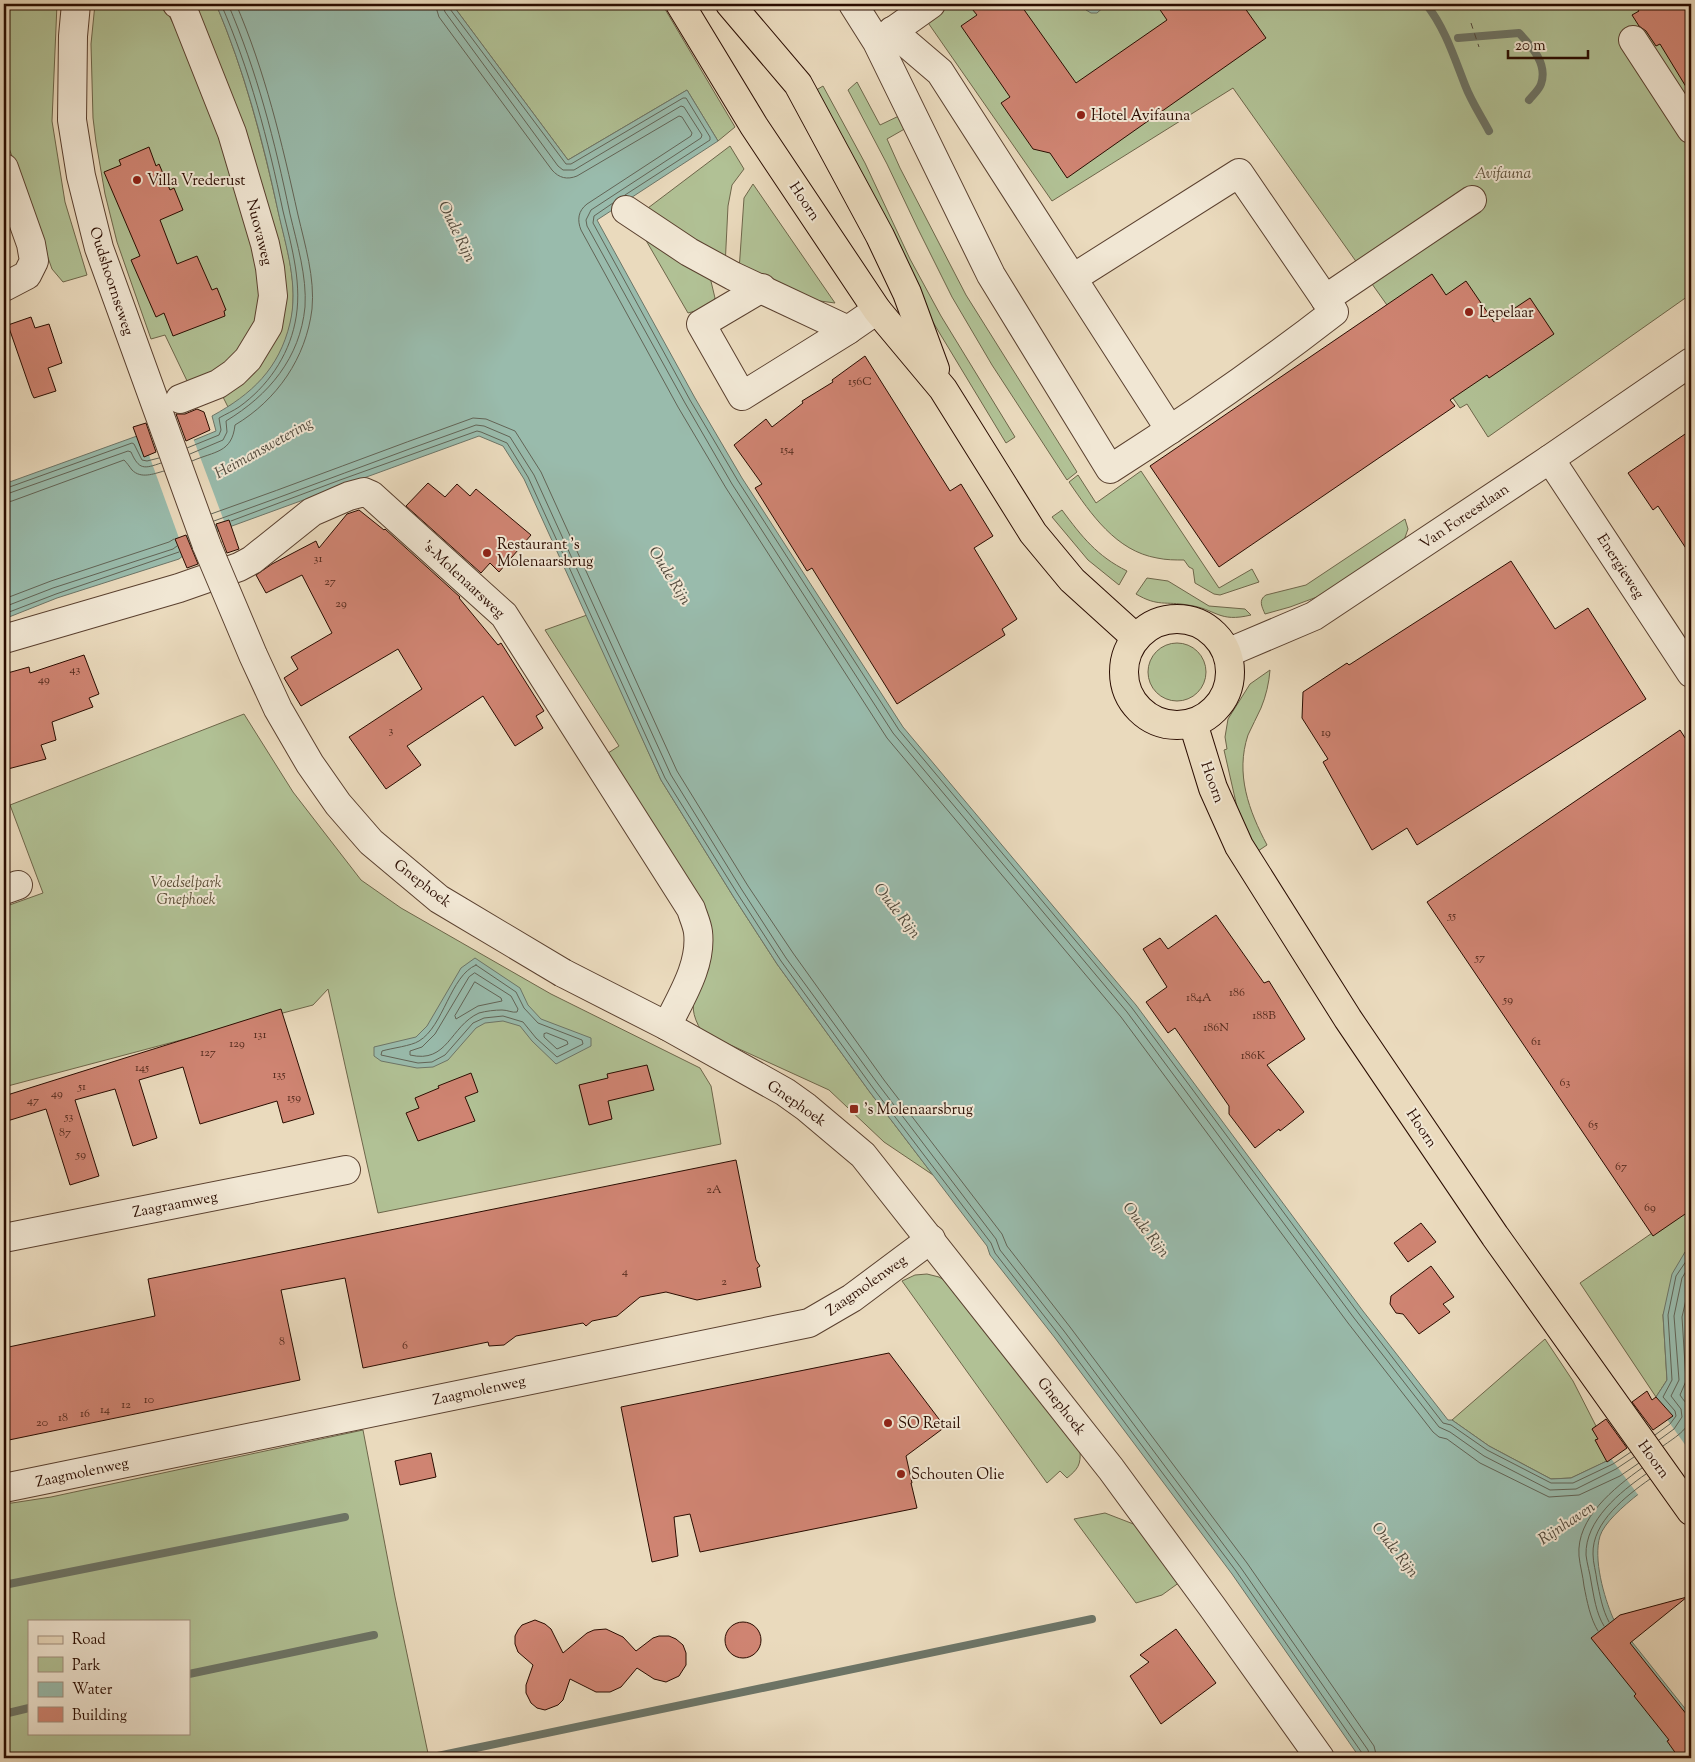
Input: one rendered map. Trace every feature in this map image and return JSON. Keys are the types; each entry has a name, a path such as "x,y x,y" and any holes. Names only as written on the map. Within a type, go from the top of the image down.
{"main road":[{"name":"Hoorn","path":"680,4 750,119 877,310 943,389 1033,533 1072,580 1136,638"},
{"name":"Hoorn","path":"730,4 798,84 880,236 907,293 943,389"},
{"path":"1186,619 1207,628 1222,643 1227,653 1230,675 1225,696 1212,713 1193,723 1182,725 1162,723 1152,719 1136,706 1126,687 1124,672 1126,656 1136,638 1144,630 1159,622 1186,619"},
{"name":"Hoorn","path":"1193,723 1213,788 1239,846 1353,1027 1494,1236 1691,1510"}],"street":[{"name":"Oudshoornseweg","path":"76,4 73,36 72,120 81,176 99,248 208,546"},
{"name":"Nuovaweg","path":"177,4 182,7 232,133 265,244 273,296 268,326 248,359 234,373 218,384 180,398"},
{"path":"854,4 885,37 940,72 1170,430"},
{"path":"885,37 930,4"},
{"path":"885,37 991,275 1110,469 1283,352 1334,312 1239,173 1073,278"},
{"path":"1633,40 1691,129"},
{"path":"4,168 31,244 34,261 27,275 4,287"},
{"path":"1325,299 1472,200"},
{"path":"626,210 688,252 848,330"},
{"path":"762,288 701,324 742,396 877,310"},
{"name":"Van Foreestlaan","path":"1227,653 1314,616 1550,459 1691,362"},
{"name":"Energieweg","path":"1550,459 1691,673"},
{"name":"'s-Molenaarsweg","path":"4,639 179,588 239,567 252,560 312,512 356,494 364,492 371,495 504,614 691,909 698,930 698,952 693,969 668,1026"},
{"name":"Gnephoek","path":"208,546 247,641 278,709 310,764 338,804 371,842 439,899 564,973 668,1026 785,1092 806,1106 863,1155 1111,1469 1320,1758"},
{"name":"Zaagraamweg","path":"4,1238 346,1170"},
{"name":"Zaagmolenweg","path":"4,1488 809,1323 852,1298 931,1239"}],"green space":[{"path":"4,4 57,4 52,121 65,202 87,275 63,282 52,269 4,134"},
{"path":"95,4 154,4 167,12 186,47 192,46 264,269 260,323 225,371 189,385 165,335 151,339 117,242 105,194 93,118 91,44"},
{"path":"191,4 216,4 236,56 260,135 287,248 293,282 291,320 281,350 264,377 253,389 228,407 220,391 275,329"},
{"path":"452,4 662,4 735,127 718,141 687,90 568,160"},
{"name":"Avifauna","path":"915,4 1691,4 1691,294 1488,437 1467,404 1460,408 1233,88 1052,201"},
{"path":"857,82 880,125 903,114 908,127 887,139 900,168 966,295 1077,472 1067,480 992,365 952,297 887,164 848,90"},
{"path":"823,86 865,163 910,259 941,316 1015,437 1006,443 919,299 813,92"},
{"path":"730,146 744,169 732,185 728,206 725,267 644,211"},
{"path":"753,184 835,303 805,299 739,271 744,198"},
{"path":"640,230 709,273 715,298 710,307 688,313"},
{"path":"1141,471 1219,588 1252,569 1259,582 1220,595 1214,594 1195,583 1193,569 1184,560 1157,558 1142,554 1129,548 1117,539 1096,518 1069,482 1078,475 1096,503"},
{"path":"1062,510 1091,545 1107,559 1127,571 1119,585 1088,560 1052,517"},
{"path":"1405,519 1408,529 1403,543 1325,594 1265,614 1261,601 1266,595 1306,585"},
{"path":"1147,578 1168,581 1209,606 1245,609 1251,615 1231,617 1198,607 1150,601 1136,594"},
{"path":"587,615 661,780 777,964 869,1091 933,1175 884,1142 829,1090 702,1032 693,1010 696,994 708,970 710,936 605,755 619,746 545,630"},
{"path":"1171,643 1183,643 1198,651 1206,666 1206,678 1198,693 1183,701 1171,701 1156,693 1148,678 1148,666 1156,651"},
{"path":"1270,670 1268,685 1261,708 1248,735 1243,764 1246,792 1250,806 1267,845 1258,851 1237,807 1224,750 1227,749 1225,737 1228,719 1250,684"},
{"name":"Voedselpark Gnephoek","path":"244,714 293,792 361,880 401,908 551,994 700,1068 711,1086 721,1144 378,1213 328,989 313,1005 4,1087 4,907 43,893 10,805"},
{"path":"1691,1206 1691,1248 1685,1252 1663,1315 1667,1380 1656,1397 1580,1283"},
{"path":"927,1274 939,1277 949,1283 1080,1450 1078,1466 1067,1478 1060,1471 1047,1483 902,1281 915,1275"},
{"path":"1545,1339 1573,1381 1596,1426 1592,1429 1599,1438 1596,1441 1607,1461 1571,1478 1551,1479 1489,1446 1452,1420"},
{"path":"363,1430 395,1597 429,1758 4,1758 4,1503 51,1497"},
{"path":"1105,1513 1136,1525 1180,1582 1162,1595 1136,1603 1074,1519"}],"water":[{"path":"216,4 452,4 568,160 687,90 718,141 597,220 695,398 742,478 903,727 1136,1005 1363,1311 1448,1420 1452,1420 1489,1446 1551,1479 1571,1478 1611,1459 1666,1421 1656,1397 1667,1380 1663,1315 1672,1274 1685,1252 1691,1248 1691,1456 1640,1493 1614,1515 1600,1536 1598,1556 1600,1578 1613,1618 1691,1716 1691,1758 1360,1758 1232,1574 1055,1338 990,1255 987,1246 869,1091 777,964 661,780 524,479 503,446 479,436 210,534 179,559 57,598 4,619 4,484 137,436 145,456 175,448 216,431 212,416 240,399 262,378 279,354 285,339 290,323 293,295 288,253 252,106"},
{"path":"1084,4 1107,4 1097,13 1091,13 1086,10"},
{"path":"475,958 520,988 528,1005 541,1019 591,1038 591,1046 556,1064 532,1041 520,1026 503,1021 485,1023 476,1028 448,1060 433,1067 417,1068 381,1061 374,1056 374,1047 416,1037 427,1026 461,968"}],"pier":[{"path":"193,438 224,521 179,538 149,455"},
{"path":"1666,1418 1691,1453 1691,1459 1639,1496 1610,1457"}],"building":[{"path":"968,4 1020,4 1076,83 1167,20 1156,4 1242,4 1266,38 1067,178 1050,153 1033,149 1001,103 1010,97 961,26 977,15"},
{"path":"1634,4 1691,4 1691,95 1660,44 1656,46 1632,15 1639,11"},
{"path":"149,147 156,166 159,164 170,190 174,188 183,210 160,220 177,264 197,256 212,290 217,288 226,310 224,311 225,316 173,336 164,313 156,317 131,260 140,256 104,172 121,165 119,160"},
{"path":"1432,274 1446,295 1466,281 1494,322 1530,298 1554,334 1489,378 1487,375 1450,400 1455,406 1219,567 1150,466"},
{"path":"31,317 35,328 49,324 62,363 48,368 56,391 34,398 8,325"},
{"path":"865,356 950,491 961,484 993,536 974,548 1017,619 1002,629 1005,635 897,704 812,568 807,571 755,488 762,484 734,445 766,419 772,427 803,403 802,401 833,382 832,380"},
{"path":"197,409 204,412 210,430 186,441 176,414 185,414"},
{"path":"146,423 156,452 144,457 133,427"},
{"path":"1691,430 1691,556 1658,506 1653,510 1628,473"},
{"path":"428,483 445,497 457,484 470,496 476,489 531,535 499,572 490,563 481,573 406,506"},
{"path":"359,510 385,529 460,597 498,645 501,643 544,711 536,716 543,728 515,746 483,696 407,746 421,765 386,789 349,737 422,689 398,649 301,706 284,678 298,669 291,657 332,633 302,575 266,593 256,575 272,564 316,541 319,548 347,514"},
{"path":"229,520 239,549 227,553 216,524"},
{"path":"186,535 198,564 187,568 175,539"},
{"path":"1511,561 1555,629 1588,608 1646,699 1417,845 1407,828 1372,850 1323,762 1328,759 1302,718 1303,692 1347,663 1349,665"},
{"path":"84,655 99,694 89,698 93,707 52,722 56,740 41,745 46,759 4,770 4,674 29,667 30,673"},
{"path":"1680,730 1691,747 1691,1210 1653,1236 1427,902"},
{"path":"1216,915 1264,983 1269,981 1305,1039 1267,1065 1304,1112 1255,1148 1229,1114 1229,1106 1175,1028 1168,1033 1146,1002 1167,987 1143,949 1160,938 1168,949"},
{"path":"281,1009 314,1114 283,1123 277,1101 200,1124 183,1067 139,1080 157,1138 133,1146 115,1089 75,1100 99,1176 70,1185 46,1109 4,1122 4,1096"},
{"path":"647,1065 654,1090 608,1101 612,1119 589,1125 579,1085 608,1078 607,1074"},
{"path":"471,1073 478,1092 465,1097 475,1121 418,1141 406,1113 419,1108 415,1098 439,1088 438,1086"},
{"path":"736,1160 756,1260 760,1266 757,1268 761,1287 697,1300 666,1292 640,1297 617,1316 592,1321 586,1326 583,1323 516,1336 504,1345 489,1346 488,1342 363,1368 345,1278 281,1290 300,1380 4,1441 4,1348 155,1316 148,1279"},
{"path":"1421,1223 1436,1242 1408,1262 1394,1243"},
{"path":"1431,1266 1454,1297 1443,1304 1450,1312 1419,1334 1403,1314 1396,1313 1390,1304 1391,1296"},
{"path":"889,1353 945,1427 906,1456 917,1508 700,1552 690,1514 674,1517 678,1556 652,1562 621,1407"},
{"path":"1647,1391 1652,1400 1656,1397 1673,1416 1653,1430 1632,1402"},
{"path":"1606,1419 1627,1448 1607,1462 1595,1440 1598,1439 1592,1429"},
{"path":"431,1453 436,1477 400,1485 395,1461"},
{"path":"1687,1597 1630,1643 1691,1720 1691,1758 1679,1758 1667,1741 1669,1740 1634,1696 1636,1694 1591,1638 1620,1615"},
{"path":"535,1620 551,1629 563,1653 587,1633 606,1629 623,1637 636,1651 653,1638 659,1636 669,1636 676,1639 683,1645 686,1653 686,1665 679,1676 666,1682 654,1679 637,1668 621,1687 610,1692 596,1692 570,1679 563,1700 558,1705 545,1710 537,1708 531,1703 526,1693 526,1685 533,1665 518,1652 515,1644 515,1636 522,1625"},
{"path":"743,1622 750,1623 756,1627 760,1633 760,1647 756,1653 750,1657 743,1658 736,1657 730,1653 726,1647 725,1640 726,1633 730,1627 736,1623"},
{"path":"1176,1629 1216,1683 1161,1724 1130,1676 1149,1662 1140,1655"}],"waterway":[{"path":"1426,4 1444,33 1467,91 1489,131"},
{"path":"1458,38 1519,33 1538,56 1541,63 1543,77 1540,86 1529,100"},
{"path":"4,1585 345,1517"},
{"path":"428,1758 1092,1619"},
{"path":"190,1674 374,1635"},
{"path":"4,1714 28,1708"}],"ferry route":[{"path":"1471,23 1479,47"}],"place":[{"name":"Hotel Avifauna","path":"1081,115"},
{"name":"Villa Vrederust","path":"137,180"},
{"name":"Lepelaar","path":"1469,312"},
{"name":"Restaurant 's Molenaarsbrug","path":"487,553"},
{"name":"'s Molenaarsbrug","path":"854,1109"},
{"name":"SO Retail","path":"888,1423"},
{"name":"Schouten Olie","path":"901,1474"}],"water label":[{"name":"Oude Rijn","path":"458,231"},
{"name":"Heimanswetering","path":"263,447"},
{"name":"Oude Rijn","path":"671,575"},
{"name":"Oude Rijn","path":"898,910"},
{"name":"Oude Rijn","path":"1147,1229"},
{"name":"Rijnhaven","path":"1566,1522"},
{"name":"Oude Rijn","path":"1396,1549"}]}
